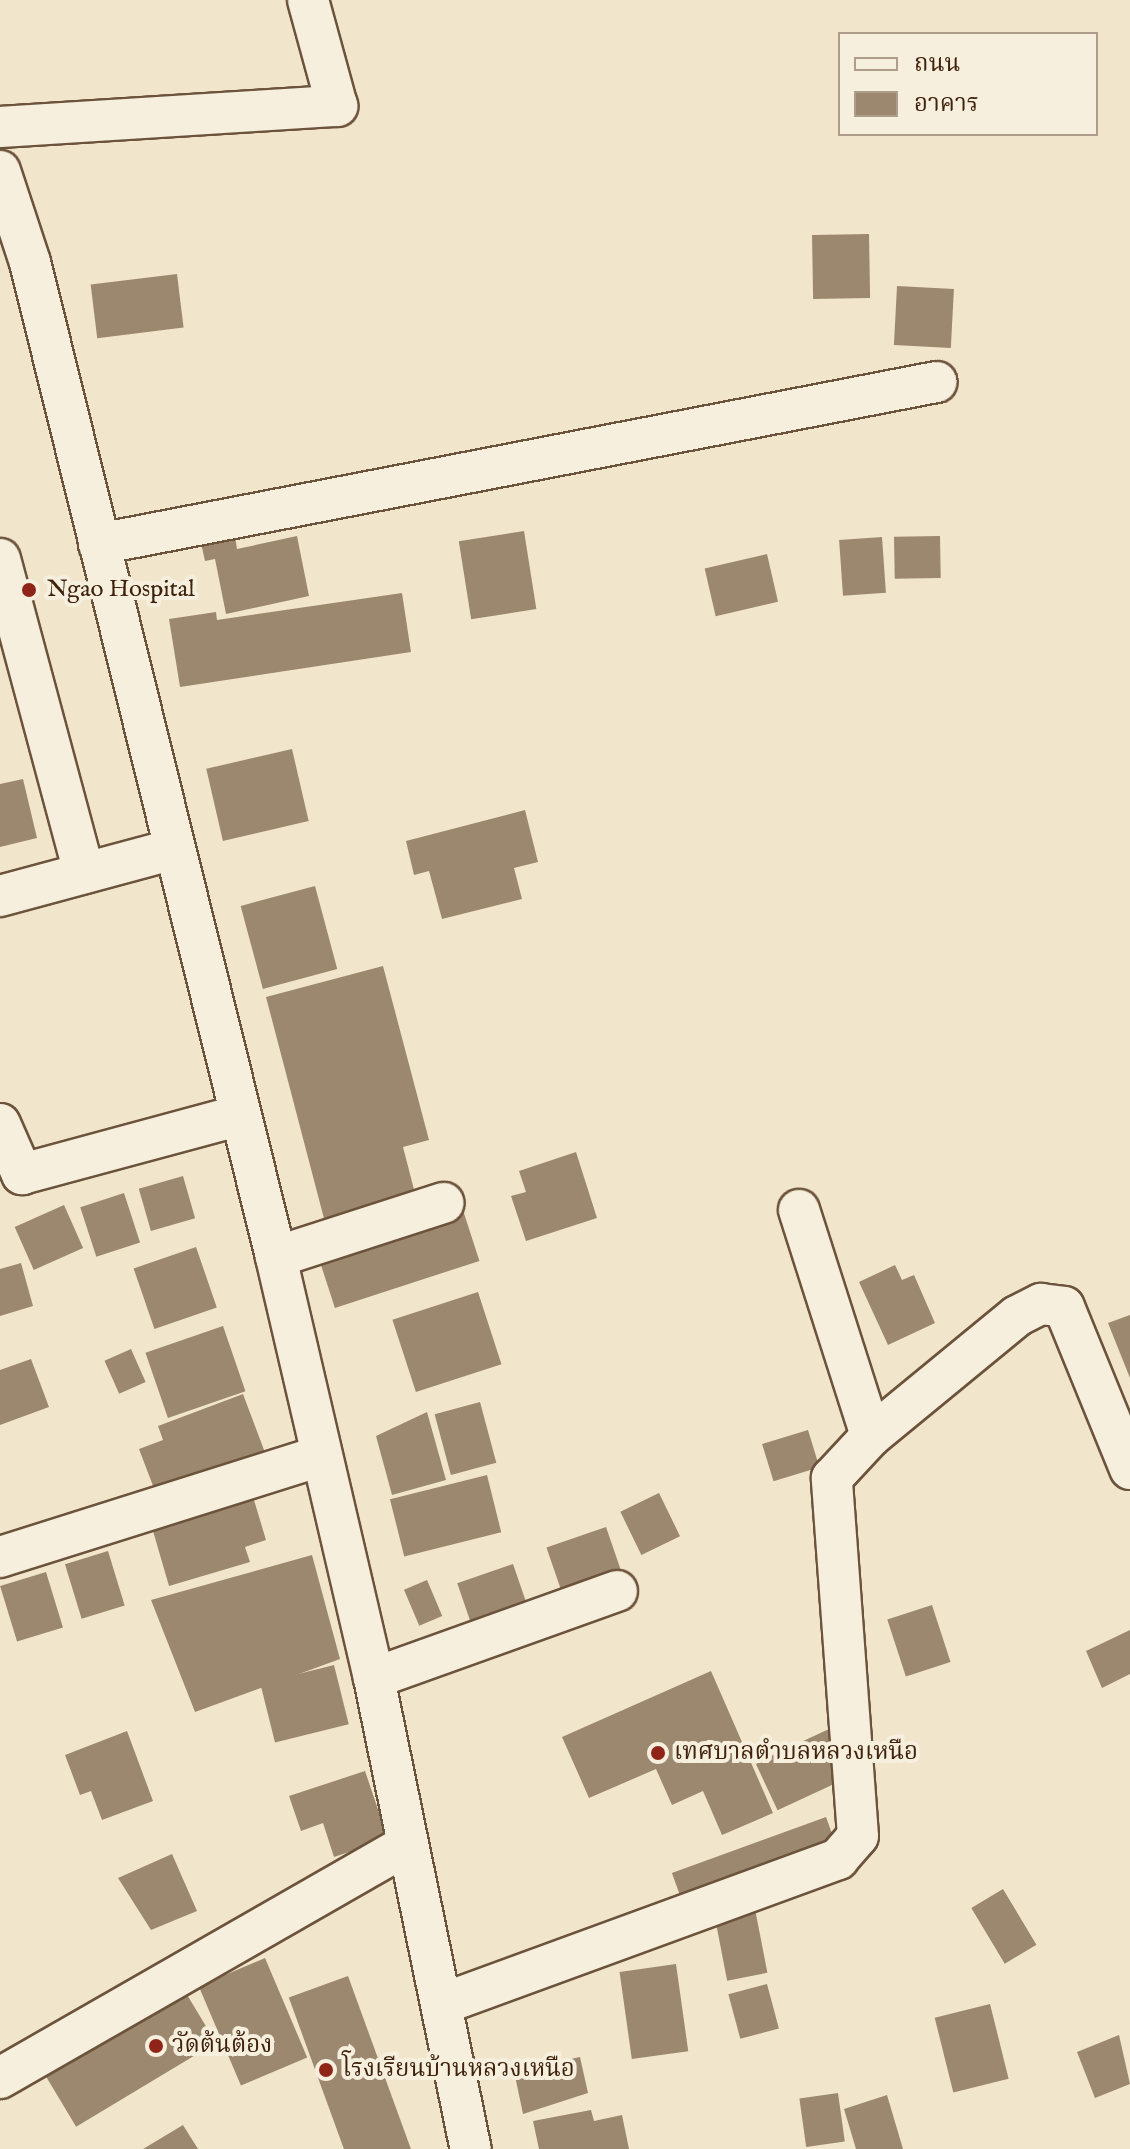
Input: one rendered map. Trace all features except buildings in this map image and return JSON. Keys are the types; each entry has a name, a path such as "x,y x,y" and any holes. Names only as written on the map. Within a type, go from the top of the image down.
{"street":[{"path":"0,127 337,106 308,0"},
{"path":"0,171 15,267 99,544 170,850 276,1257 374,1678 404,1847 442,2004 471,2149"},
{"path":"99,544 936,382"},
{"path":"0,559 84,873"},
{"path":"0,896 170,850"},
{"path":"0,1124 22,1174 240,1115"},
{"path":"276,1257 443,1203"},
{"path":"799,1210 871,1436"},
{"path":"442,2004 742,1899 838,1859 858,1836 832,1478 871,1436 1041,1304 1064,1307 1078,1328 1130,1469"},
{"path":"0,1557 321,1456"},
{"path":"374,1678 617,1591"},
{"path":"0,2078 404,1847"}],"place":[{"name":"Ngao Hospital","path":"29,590"},
{"name":"เทศบาลตำบลหลวงเหนือ","path":"658,1753"},
{"name":"วัดต้นต้อง","path":"156,2046"},
{"name":"โรงเรียนบ้านหลวงเหนือ","path":"326,2070"}]}
